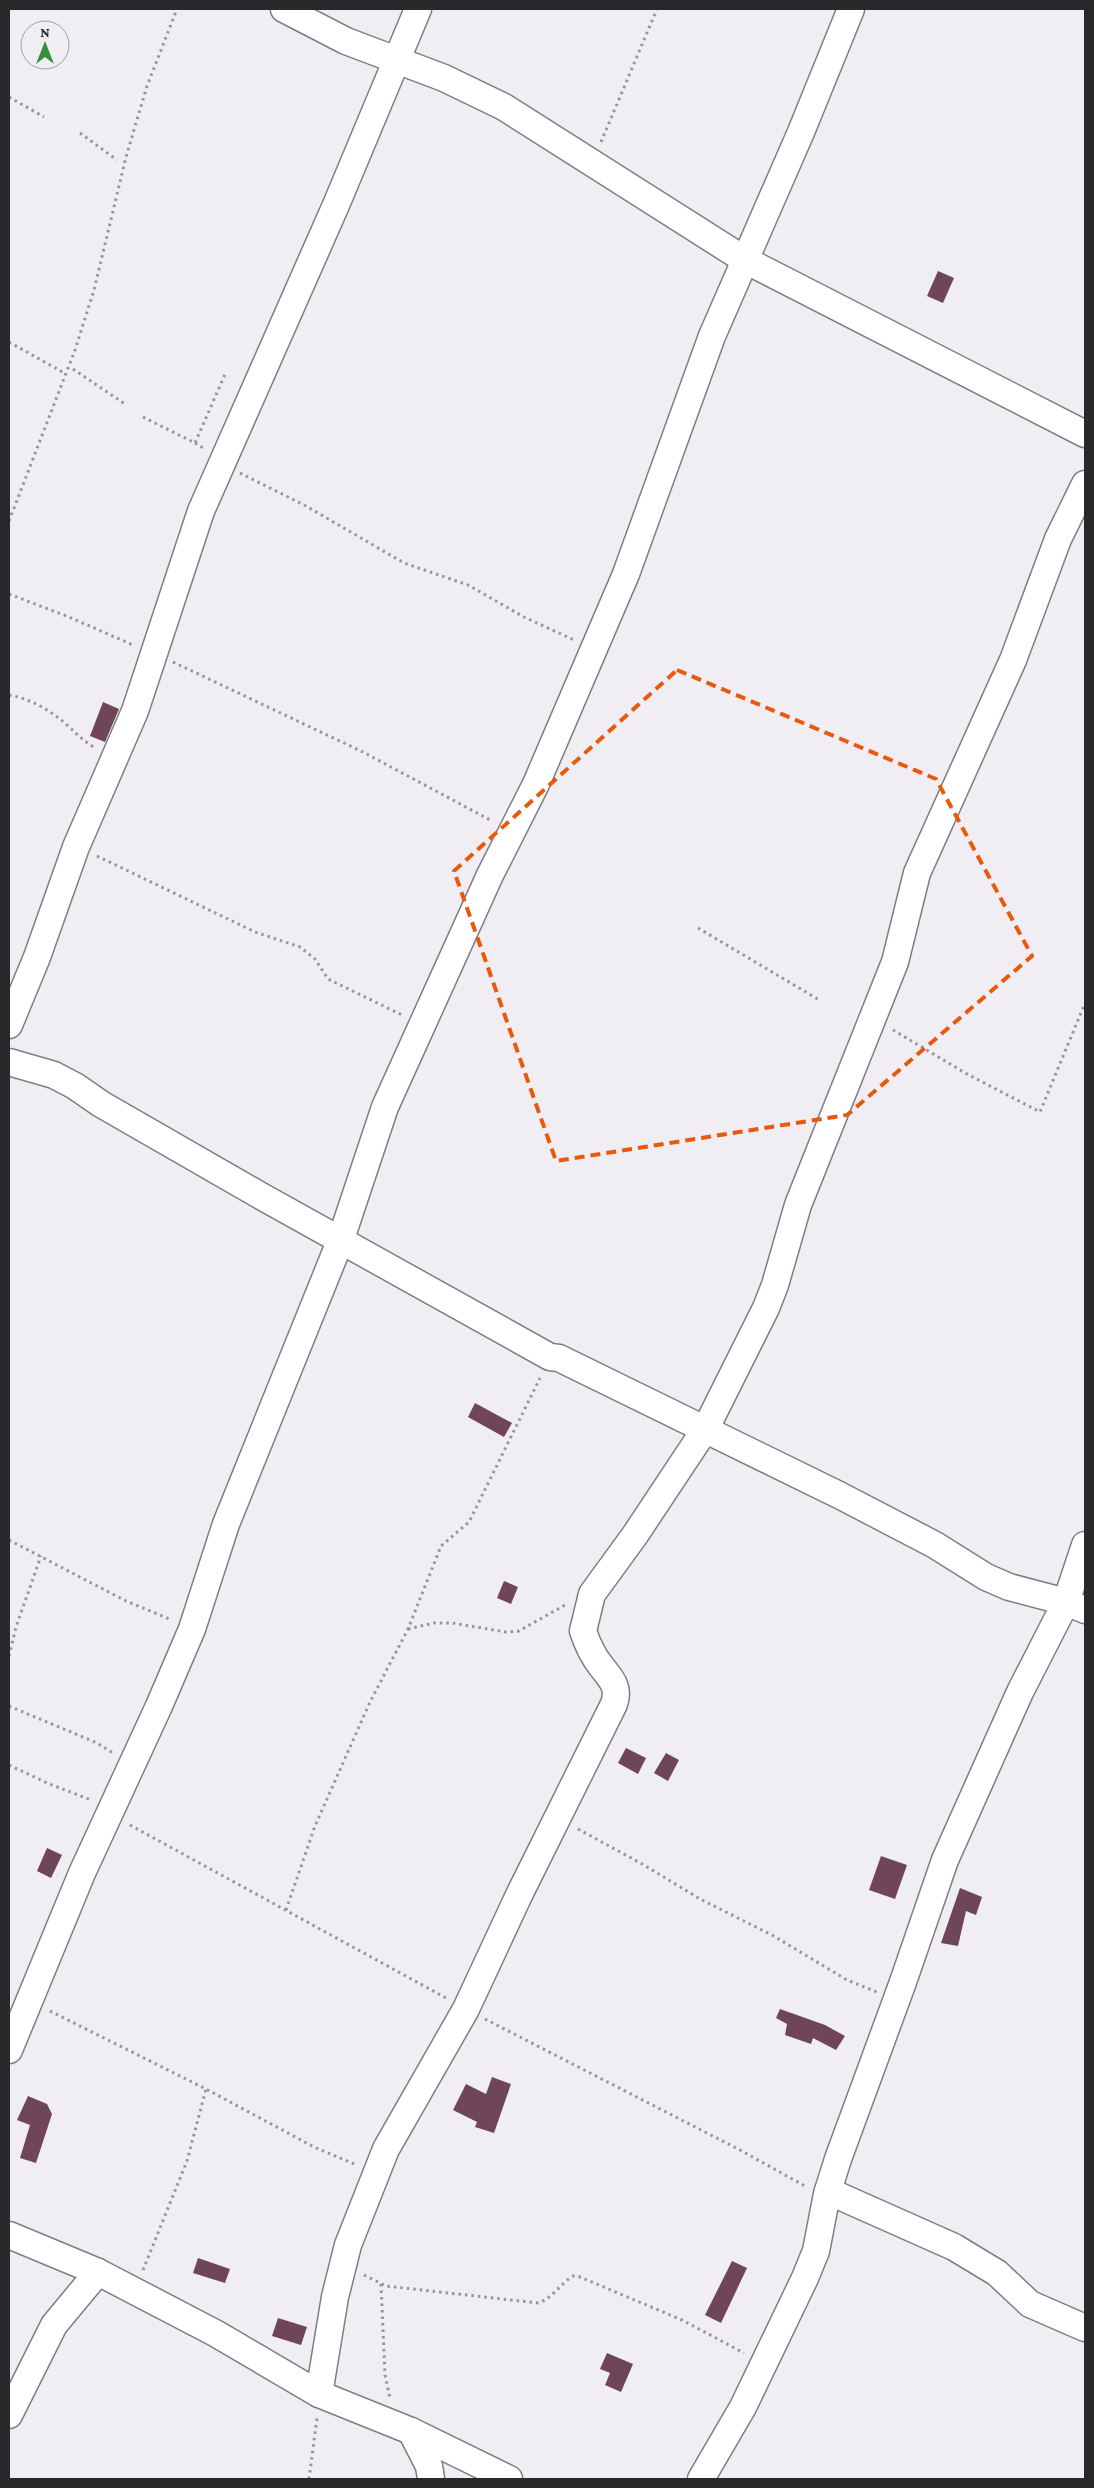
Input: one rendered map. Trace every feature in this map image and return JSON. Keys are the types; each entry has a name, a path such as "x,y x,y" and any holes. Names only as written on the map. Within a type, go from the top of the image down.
{"street":[{"path":"284,9 346,41 444,78 504,108 745,260 1085,434"},
{"path":"9,1025 37,957 76,847 135,711 201,511 336,205 418,9"},
{"path":"9,2050 82,1873 192,1628 226,1524 341,1239 385,1107 490,875 536,784 650,510 712,336 801,132 851,9"},
{"path":"319,2394 345,2256 386,2149 466,2009 616,1699 613,1679 600,1665 583,1631 583,1621 592,1594 635,1535 706,1428 755,1333 776,1285 798,1205 895,962 917,873 1013,660 1058,540 1085,484"},
{"path":"9,1062 54,1075 75,1086 101,1104 261,1196 341,1239 467,1313 550,1357 559,1358 706,1428 935,1545 986,1576 1009,1587 1076,1606"},
{"path":"701,2479 744,2407 816,2251 827,2194 945,1860 1020,1692 1076,1606 1085,1545"},
{"path":"827,2194 954,2247 997,2272 1030,2304 1085,2328"},
{"path":"9,2235 98,2272 214,2332 319,2394 403,2428 509,2479"},
{"path":"9,2415 54,2325 98,2272"},
{"path":"403,2428 429,2466 431,2479"}],"path":[{"path":"9,521 66,374 94,290 126,157 147,86 177,9"},
{"path":"592,162 657,9"},
{"path":"9,97 44,117"},
{"path":"80,133 117,160"},
{"path":"9,342 66,374"},
{"path":"73,369 125,404"},
{"path":"143,417 195,443 226,372"},
{"path":"222,464 306,506 404,563 468,585 524,617 593,648"},
{"path":"9,594 69,617 97,631 154,654 363,752 496,823"},
{"path":"9,694 46,709 87,743 116,757"},
{"path":"76,847 160,885 255,932 300,947 315,959 328,979 422,1024"},
{"path":"698,928 821,1001"},
{"path":"892,1029 966,1074 1040,1112 1085,1003"},
{"path":"286,1910 315,1826 370,1702 408,1628 441,1546 468,1522 516,1430 550,1357"},
{"path":"9,1540 124,1600 192,1628"},
{"path":"9,1656 16,1627 41,1556"},
{"path":"408,1628 434,1623 452,1623 506,1632 519,1631 573,1600"},
{"path":"9,1706 97,1743 132,1765"},
{"path":"9,1765 47,1784 111,1810 286,1910 466,2009 827,2194"},
{"path":"557,1818 700,1898 772,1935 847,1980 896,2001"},
{"path":"28,2002 90,2030 334,2157 377,2172"},
{"path":"135,2292 186,2161 206,2089"},
{"path":"345,2256 358,2272 381,2284 538,2303 548,2300 565,2280 573,2276 580,2276 682,2320 764,2364"},
{"path":"381,2284 385,2375 403,2428"},
{"path":"309,2479 319,2394"}],"highlighted area":[{"path":"677,670 936,779 1032,956 847,1115 556,1161 454,871"}],"building":[{"path":"938,271 954,278 943,303 927,296"},
{"path":"103,702 119,709 105,742 90,736"},
{"path":"475,1403 512,1423 504,1437 468,1417"},
{"path":"504,1581 518,1587 511,1604 497,1598"},
{"path":"626,1748 646,1758 638,1774 618,1763"},
{"path":"666,1753 679,1760 668,1781 654,1773"},
{"path":"47,1848 62,1855 51,1878 37,1871"},
{"path":"881,1856 907,1865 895,1899 869,1890"},
{"path":"960,1888 982,1897 976,1915 966,1911 958,1946 941,1943"},
{"path":"780,2009 825,2025 845,2036 836,2050 813,2038 811,2044 785,2035 787,2024 776,2018"},
{"path":"492,2077 511,2084 494,2133 475,2127 477,2122 453,2110 466,2084 486,2094"},
{"path":"28,2096 47,2104 52,2114 36,2163 20,2158 30,2125 17,2120"},
{"path":"198,2258 230,2269 225,2283 193,2273"},
{"path":"732,2261 747,2268 721,2323 705,2315"},
{"path":"278,2318 307,2327 301,2345 272,2336"},
{"path":"607,2353 633,2364 621,2392 605,2385 610,2373 600,2369"}]}
